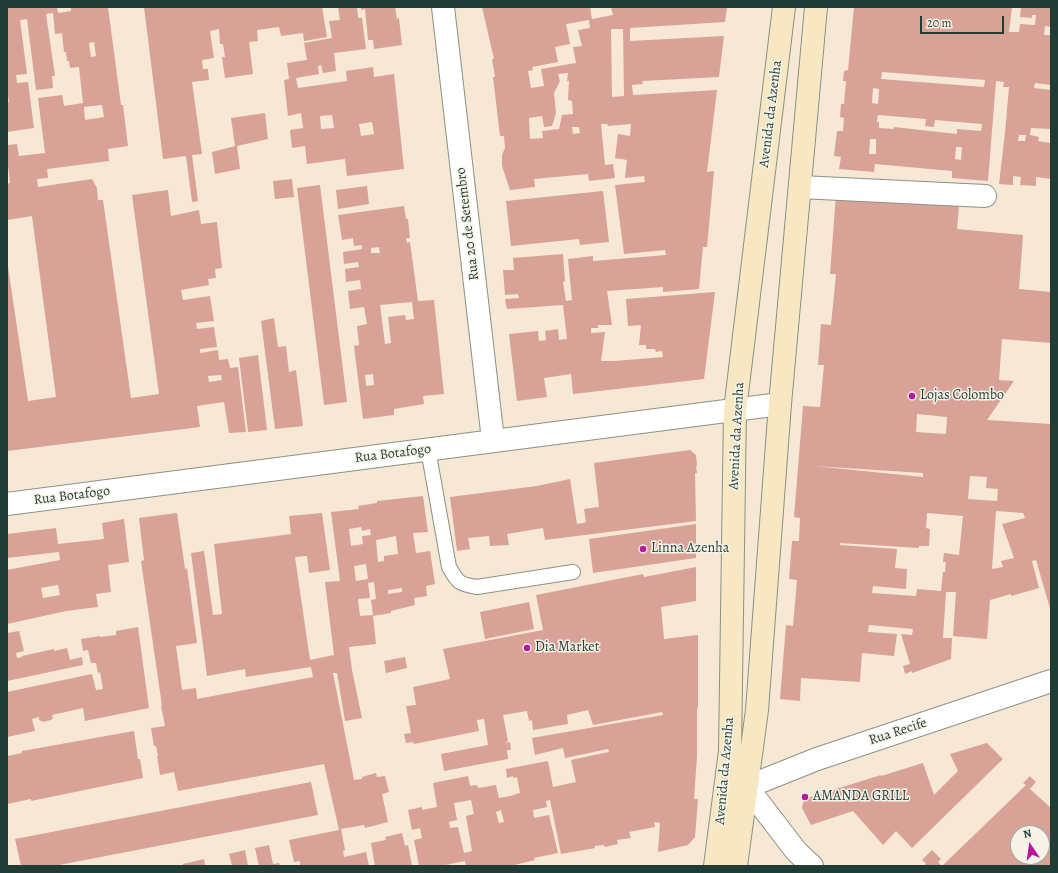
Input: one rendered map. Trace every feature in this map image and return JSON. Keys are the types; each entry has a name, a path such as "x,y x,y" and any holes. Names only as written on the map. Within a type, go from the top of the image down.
{"main road":[{"name":"Avenida da Azenha","path":"717,865 730,751 735,410 784,7"},
{"name":"Avenida da Azenha","path":"717,865 747,787 757,710 780,404 816,7"}],"street":[{"name":"Rua 20 de Setembro","path":"443,7 493,440"},
{"path":"800,187 986,196"},
{"name":"Rua Botafogo","path":"7,504 780,404"},
{"name":"Rua Recife","path":"747,787 817,759 1051,681"},
{"path":"730,751 738,772 747,787 796,851 812,866"}],"lane":[{"path":"428,449 449,567 456,579 463,585 477,587 573,572"}],"building":[{"path":"7,7 57,7 58,13 71,11 71,7 108,7 128,146 108,149 109,161 47,169 48,178 37,179 38,187 92,179 97,188 98,200 103,200 131,398 159,394 132,195 168,190 171,216 199,210 201,224 217,222 222,268 215,269 216,278 208,279 209,285 181,290 183,300 210,296 214,321 196,323 197,329 214,327 217,347 200,349 200,353 218,350 219,360 228,359 230,368 238,367 246,432 229,433 224,402 197,406 200,427 7,451 7,260 28,401 56,397 32,216 7,220 7,184 10,183 7,145 17,144 19,156 45,153 38,98 62,95 64,106 83,103 79,67 70,68 69,61 67,61 66,52 64,52 62,33 55,34 53,13 46,14 55,76 52,76 53,88 36,90 27,19 20,20 27,74 16,75 17,83 28,82 34,128 7,132 7,102 9,102 7,90","holes":["94,42 96,56 91,57 89,43","102,105 104,117 85,120 84,107","221,375 222,380 209,382 208,376"]},
{"path":"144,7 322,7 327,37 304,41 303,33 281,36 279,27 257,30 258,41 249,42 253,74 225,78 222,57 225,57 223,44 220,44 219,29 210,31 214,58 202,60 203,69 208,69 209,80 192,82 202,154 192,155 198,201 192,202 186,156 163,159"},
{"path":"338,7 357,7 358,18 362,18 366,49 334,53 336,71 323,73 321,65 318,66 319,74 296,78 298,88 347,81 346,71 373,67 374,77 394,74 404,169 347,176 345,159 307,164 305,146 292,148 290,130 303,128 301,113 288,116 284,80 289,79 287,63 307,60 304,43 332,38 329,21 340,20","holes":["332,115 334,128 321,129 320,116","372,122 374,134 361,136 359,124"]},
{"path":"361,7 395,7 397,19 399,18 402,45 374,49 373,40 368,40 365,9 361,10"},
{"path":"482,7 590,7 592,19 613,15 611,7 727,7 725,22 630,28 630,41 724,36 719,77 642,81 643,84 632,85 633,95 717,90 707,172 714,171 707,247 703,247 699,289 663,292 663,287 607,291 612,325 598,325 598,328 591,328 591,333 605,332 601,361 663,357 662,351 656,352 655,349 646,349 646,345 639,345 641,325 628,326 626,299 715,292 704,379 573,394 571,374 544,378 547,397 517,401 509,334 538,331 539,341 546,340 545,331 558,329 559,340 567,339 563,305 507,309 505,299 519,298 518,294 505,295 503,270 514,270 513,258 563,254 565,281 563,282 566,301 572,300 568,259 593,256 593,261 666,255 665,250 624,254 615,185 645,182 644,176 625,178 627,160 615,158 618,134 630,136 631,124 608,126 607,124 601,124 605,165 613,164 615,178 589,181 588,174 534,179 535,187 510,190 502,166 502,155 505,148 504,136 500,136 493,77 495,77 492,59 494,59","holes":["589,20 590,28 578,30 582,46 573,47 576,63 541,69 544,86 531,88 528,71 533,70 532,67 558,62 555,47 570,44 566,24","611,29 623,29 624,96 612,97","568,73 568,100 572,101 573,114 562,115 559,129 542,131 543,138 530,139 529,118 542,116 544,127 552,126 556,113 554,93 560,81 558,74","572,127 579,127 580,133 573,134"]},
{"path":"854,7 1012,7 1009,32 1019,32 1020,24 1035,25 1036,15 1032,15 1032,18 1020,17 1021,7 1051,7 1051,27 1045,26 1044,35 1051,35 1051,85 1035,83 1034,88 1051,90 1051,129 1031,128 1030,135 1039,137 1038,141 1051,143 1051,179 1036,177 1036,186 1020,185 1021,177 1013,176 1013,185 999,184 1009,87 1003,87 1004,82 996,81 988,181 952,178 952,171 875,164 874,172 839,169 841,157 834,156 837,131 843,131 844,118 840,117 841,104 844,104 846,81 843,81 844,71 848,70","holes":["882,72 985,80 984,87 881,79","873,88 879,89 878,104 872,103","878,115 926,119 925,126 934,127 935,120 982,124 981,131 957,129 957,134 894,127 894,129 879,128 879,122 877,122","1019,135 1026,135 1025,141 1018,141","870,139 876,139 876,154 869,154","956,147 962,147 961,160 955,159"]},
{"path":"265,113 268,139 237,146 240,169 215,174 212,152 235,146 231,118"},
{"path":"292,179 294,197 275,199 273,181"},
{"path":"320,185 347,402 324,405 297,188"},
{"path":"367,186 369,204 338,209 336,190"},
{"path":"603,191 609,242 580,245 579,239 511,246 506,201"},
{"path":"836,195 959,206 957,229 1023,235 1019,289 1051,292 1051,343 1002,339 999,380 1014,381 987,420 1051,424 1051,612 1036,560 1032,561 1039,588 990,600 987,639 953,636 956,592 946,592 943,638 952,638 951,659 912,673 912,671 905,674 903,666 910,664 901,634 912,635 913,629 869,625 868,632 897,634 894,656 862,653 860,682 801,678 800,701 780,699 786,625 793,626 797,580 789,579 792,541 799,541 800,518 794,517 803,406 820,407 824,365 818,365 821,324 831,325 836,274 830,274","holes":["917,414 947,417 946,434 916,432","814,466 923,473 923,477","970,476 987,477 986,488 998,489 997,501 968,499","996,511 1023,513 1025,518 1002,524 1014,558 1001,561 1003,567 992,569","927,513 963,516 959,555 944,553 943,562 946,562 945,572 943,572 941,591 917,589 916,596 872,593 873,586 906,589 907,569 895,568 897,549 840,545 840,543 919,548 919,546 929,546 930,529 926,528"]},
{"path":"404,206 406,219 408,219 410,238 406,238 407,243 410,242 418,301 434,300 444,394 423,396 424,404 394,409 394,415 363,419 354,346 359,345 357,326 367,324 364,307 350,309 348,291 361,289 360,280 346,282 345,269 359,267 358,262 344,264 343,252 362,249 362,245 354,246 353,238 342,240 338,215","holes":["379,247 380,253 371,253 371,248","412,302 414,319 406,320 405,315 388,317 391,343 385,344 380,305","373,374 374,385 366,386 365,375"]},
{"path":"274,318 278,347 286,346 289,372 296,370 303,426 275,429 261,321"},
{"path":"258,355 267,430 248,432 239,358"},
{"path":"690,450 696,455 697,466 697,473 695,473 696,521 545,540 543,528 507,534 509,545 490,546 489,536 468,538 470,549 457,551 450,497 537,486 570,479 577,524 583,523 586,522 584,509 599,507 594,463"},
{"path":"423,496 428,532 413,533 416,553 430,551 435,584 426,586 427,596 414,598 415,605 391,611 391,613 373,616 376,644 349,647 362,718 345,721 337,673 333,673 354,780 362,779 362,777 376,773 377,777 385,776 389,792 382,794 388,822 365,828 364,825 341,829 345,850 343,851 344,857 366,852 369,866 300,866 300,861 294,862 289,840 339,830 324,764 178,791 174,772 160,775 158,756 156,746 154,746 151,728 165,726 141,561 144,560 139,518 177,513 185,569 187,568 197,643 176,646 182,690 196,688 197,699 313,677 311,667 246,677 245,669 207,676 191,553 204,551 213,615 222,614 214,544 291,534 289,516 322,513 330,570 309,573 307,556 295,557 310,660 334,655 325,582 340,581 331,512 359,509 358,506 377,503 377,501","holes":["361,527 362,531 370,529 371,535 362,536 363,544 351,546 349,529","396,536 398,554 384,556 384,561 378,562 376,540","366,564 368,579 356,581 354,566","374,582 376,599 371,600 373,615 360,616 358,599 370,598 368,583","402,588 402,592 388,594 388,590"]},
{"path":"124,519 129,562 108,565 111,592 96,594 98,607 66,611 7,624 7,570 60,560 59,552 7,558 7,534 56,528 58,544 104,539 102,523","holes":["58,585 60,595 43,598 41,588"]},
{"name":"Linna Azenha","path":"696,524 696,558 593,573 589,539"},
{"path":"696,567 696,601 661,607 664,639 698,635 697,756 694,799 698,799 695,837 688,845 658,852 660,823 654,822 655,827 629,832 631,838 617,840 618,844 605,847 604,845 595,846 595,848 561,854 550,800 546,801 547,807 533,810 534,818 549,815 558,853 534,858 535,860 511,866 466,866 465,861 441,866 419,866 414,840 422,838 420,828 412,830 408,810 422,807 422,810 437,807 433,783 468,776 470,786 477,785 478,788 496,785 499,798 510,796 520,793 517,777 513,778 513,776 507,778 506,769 548,761 553,787 576,782 571,760 609,752 608,749 565,758 563,748 535,755 532,738 663,715 662,712 593,725 588,710 567,715 568,724 533,730 532,720 529,721 527,711 503,715 508,741 505,743 510,742 511,750 507,750 508,759 444,771 441,754 488,745 484,719 477,720 479,731 414,744 413,742 406,743 404,734 411,733 406,706 416,705 413,687 450,679 443,649 543,630 536,595 643,574 644,577","holes":["471,800 474,814 466,816 472,851 464,853 458,827 450,828 449,822 457,820 454,803","501,810 504,822 499,823 496,812"]},
{"path":"529,602 534,629 485,639 480,612"},
{"path":"138,627 149,708 85,721 83,708 52,715 53,718 51,720 43,722 39,720 39,717 32,719 35,731 7,737 7,692 92,674 96,690 103,689 100,672 98,673 96,663 91,663 88,650 83,651 81,639 116,635 116,631"},
{"path":"19,631 24,651 16,653 17,658 54,649 54,651 67,648 70,660 82,657 83,665 7,681 7,633"},
{"path":"405,657 407,668 386,673 384,661"},
{"path":"134,731 138,759 140,759 143,778 31,801 31,799 7,804 7,756 22,753 22,751"},
{"path":"987,743 1003,759 912,848 896,831 883,845 853,811 811,825 802,808 804,799 923,763 934,795 958,771 950,754"},
{"path":"1030,776 1036,782 1030,789 1051,808 1051,866 942,866 1026,785 1023,783"},
{"path":"311,782 318,815 54,866 21,866 15,839"},
{"path":"402,833 405,846 408,845 412,866 375,866 371,843 386,840 385,837"},
{"path":"269,845 273,864 279,863 280,866 259,866 255,848"},
{"path":"245,850 248,866 232,866 229,854"},
{"path":"932,850 941,859 938,862 942,866 924,866 926,863 922,860"},
{"path":"204,859 205,866 183,866 183,864"}],"place":[{"name":"Lojas Colombo","path":"912,396"},
{"name":"Linna Azenha","path":"643,549"},
{"name":"Dia Market","path":"527,648"},
{"name":"AMANDA GRILL","path":"805,797"}]}
